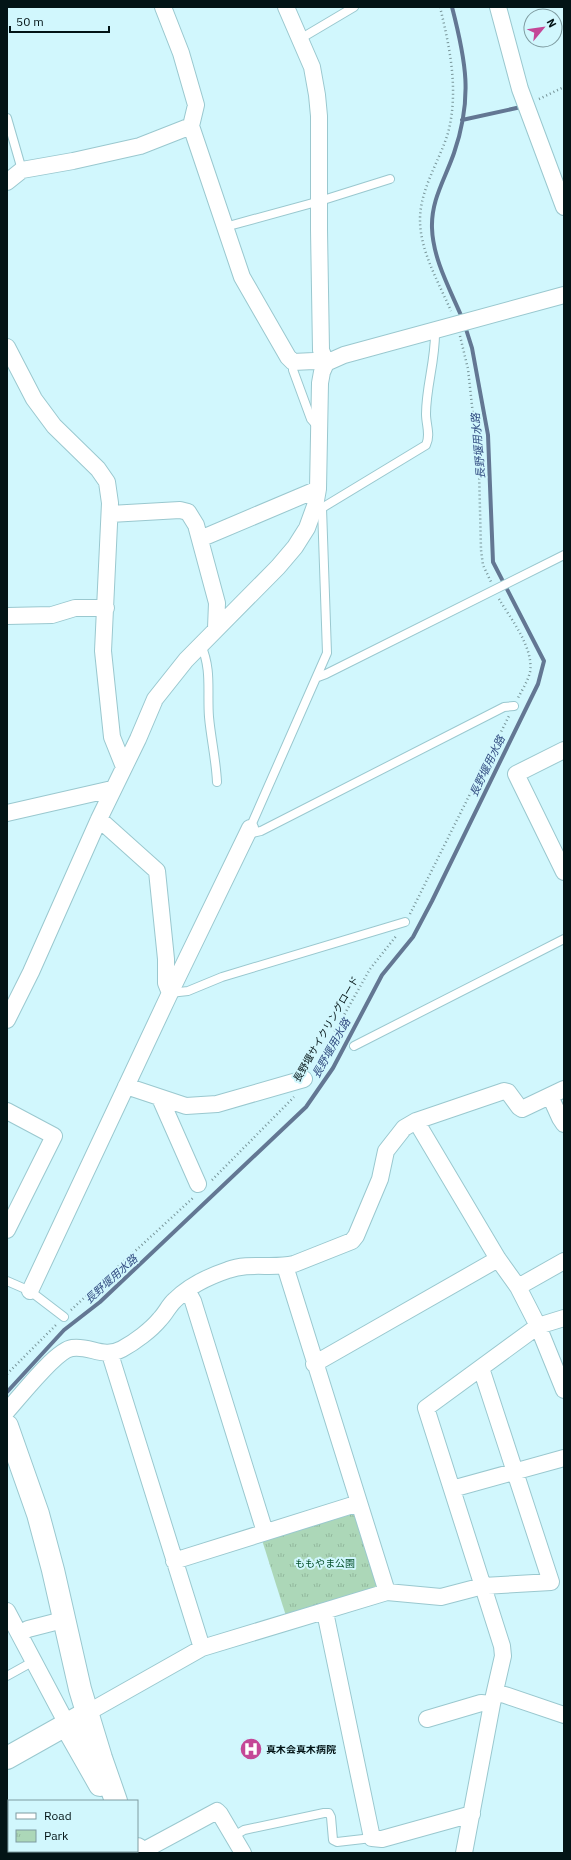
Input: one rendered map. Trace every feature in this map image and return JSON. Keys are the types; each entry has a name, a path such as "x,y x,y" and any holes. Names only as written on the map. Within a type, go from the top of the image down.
{"street":[{"path":"7,182 22,170 73,161 140,146 190,126 194,119 196,105 181,53 163,7"},
{"path":"7,1020 31,972 98,819 138,739 155,699 171,677 216,628 278,567 295,547 318,507 320,383 322,372 326,363 321,350 320,116 317,87 312,67 286,7"},
{"path":"498,7 520,89 564,207"},
{"path":"190,126 242,277 288,357 293,362 314,361 326,363 344,355 564,295"},
{"path":"7,347 34,399 54,426 98,469 107,482 110,514 103,651 112,738 124,767"},
{"path":"200,539 318,489"},
{"path":"110,514 180,510 188,512 196,525 217,603 216,628"},
{"path":"7,616 52,615 75,608 106,608"},
{"path":"564,750 516,774 564,872"},
{"path":"7,813 112,789"},
{"path":"98,819 157,871 166,959 166,984 170,993"},
{"path":"30,1291 170,993 249,831"},
{"path":"126,1086 186,1106 217,1104 307,1078"},
{"path":"7,1411 39,1375 65,1350 78,1348 110,1354 123,1349 156,1324 174,1300 187,1290 229,1269 254,1265 285,1266 294,1264 352,1241 356,1236 380,1179 386,1151 404,1128 416,1121 504,1091 508,1092 522,1109 557,1093 560,1118 564,1124"},
{"path":"160,1098 201,1187"},
{"path":"7,1111 54,1136 7,1230"},
{"path":"416,1121 498,1259 518,1287 538,1326 564,1390"},
{"path":"314,1364 498,1259"},
{"path":"518,1287 564,1261"},
{"path":"285,1266 314,1364 387,1592"},
{"path":"187,1290 193,1300 265,1532"},
{"path":"464,1853 503,1656 502,1646 426,1408 538,1326 564,1318"},
{"path":"110,1354 202,1648"},
{"path":"7,1758 202,1648 387,1592 441,1597 483,1586 551,1582 481,1368"},
{"path":"7,1426 38,1514 50,1557 87,1713 116,1800"},
{"path":"452,1489 564,1458"},
{"path":"174,1561 358,1503"},
{"path":"325,1612 372,1838 382,1839 472,1814"},
{"path":"8,1615 20,1634 71,1734 109,1800"},
{"path":"20,1634 28,1629 64,1620"},
{"path":"427,1719 494,1699 505,1694 564,1715"},
{"path":"139,1853 217,1811 234,1836 243,1853"}],"lane":[{"path":"300,39 354,7"},
{"path":"7,118 22,170"},
{"path":"225,227 320,201 390,179"},
{"path":"435,330 436,344 426,414 429,439 426,445 318,507 328,642 327,653 249,831 261,830 504,707 514,706"},
{"path":"293,362 293,370 311,419 319,428"},
{"path":"318,676 326,674 564,555"},
{"path":"202,645 209,672 210,719 216,754 217,782"},
{"path":"170,993 188,991 222,978 405,922"},
{"path":"354,1046 564,939"},
{"path":"7,1281 30,1291 64,1317"},
{"path":"7,1676 34,1661"},
{"path":"234,1836 244,1830 329,1813 331,1817 333,1840 338,1842 372,1838"}],"path":[{"path":"440,7 452,69 452,103 448,133 422,202 420,220 422,244 453,315"},
{"path":"526,106 564,88"},
{"name":"長野堰サイクリングロード","path":"307,1078 370,969 405,922 529,674 531,662 528,649 483,565 481,550 479,470 468,369 460,334"},
{"name":"長野堰サイクリングロード","path":"7,1374 64,1317 297,1094"}],"green space":[{"name":"ももやま公園","path":"353,1514 357,1521 378,1582 374,1590 286,1616 262,1540"}],"waterway":[{"name":"長野堰用水路","path":"452,7 464,62 464,115 454,153 436,199 432,218 432,228 433,240 439,264 463,320"},
{"path":"462,120 521,107 520,105"},
{"name":"長野堰用水路","path":"7,1392 64,1330 100,1302 306,1107 333,1068 382,975 413,937 538,684 544,661 493,562 488,435 472,348 465,326"}],"place":[{"name":"真木会真木病院","path":"251,1749"}]}
